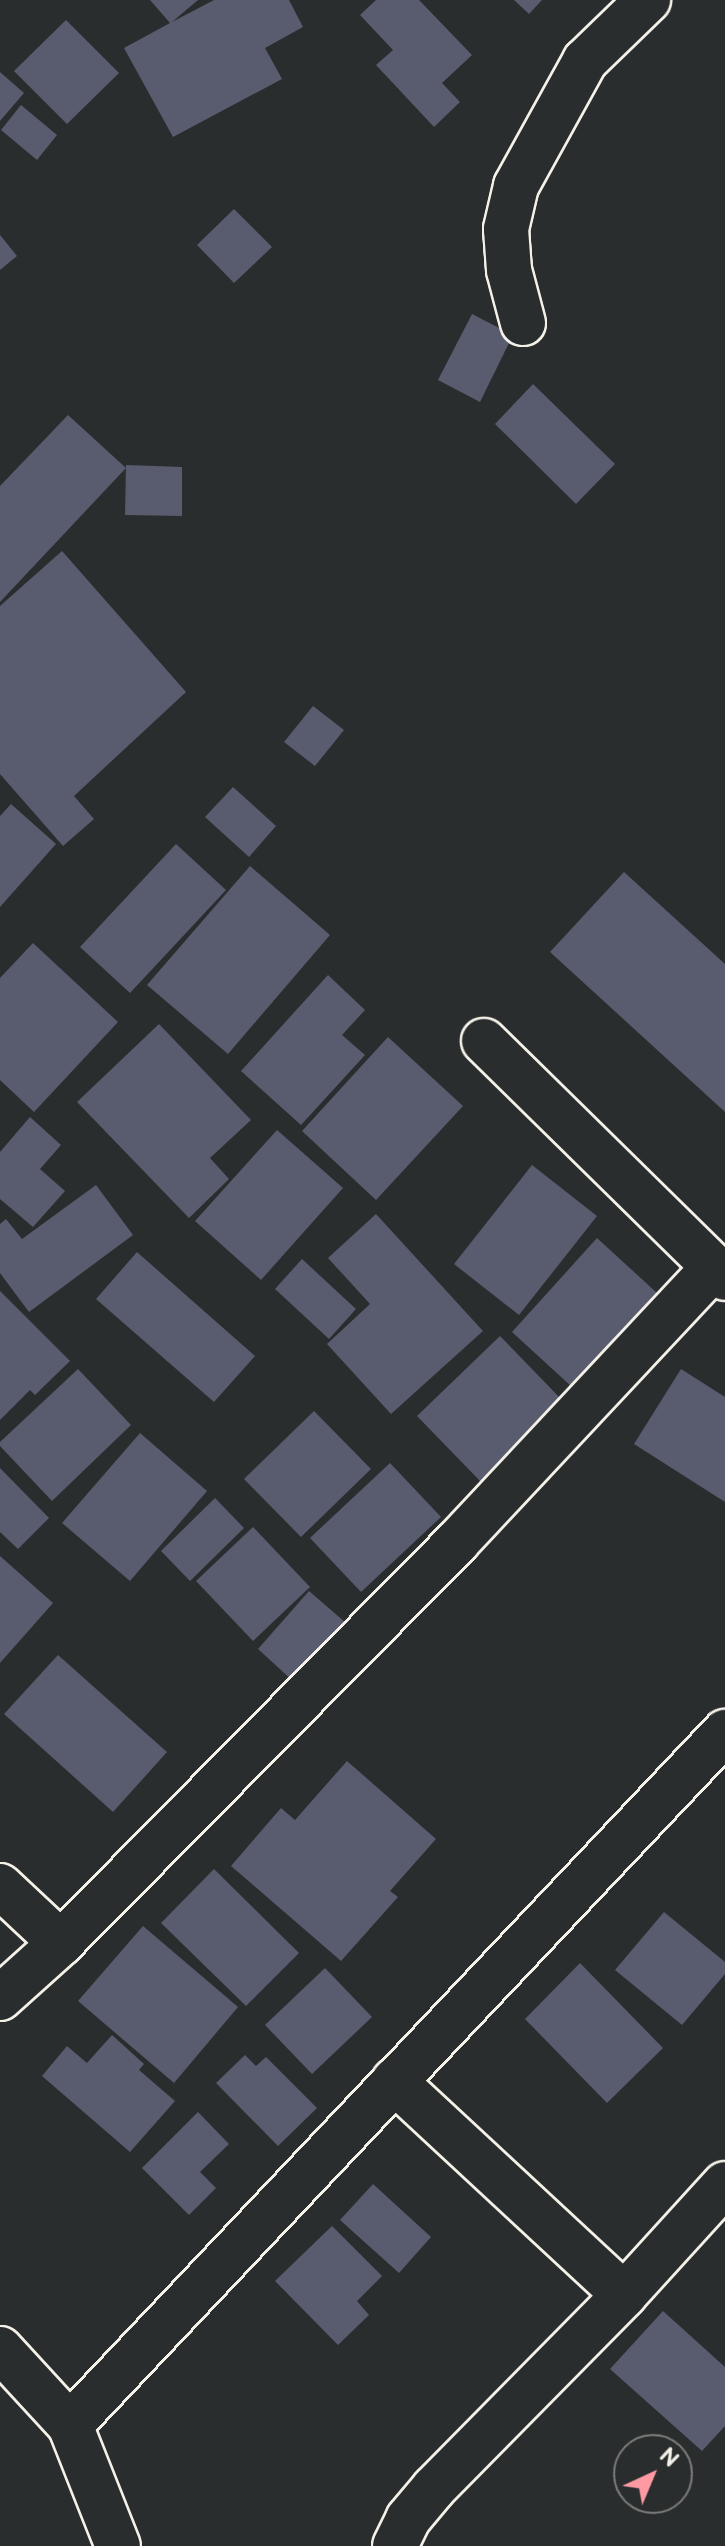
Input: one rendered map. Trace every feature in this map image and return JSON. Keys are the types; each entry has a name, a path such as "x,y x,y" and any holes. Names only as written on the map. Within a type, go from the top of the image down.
{"street":[{"path":"523,323 509,270 506,229 516,186 585,61 648,0"},
{"path":"0,1998 61,1943 720,1272 484,1041"},
{"path":"70,2425 725,1732"},
{"path":"0,1886 61,1943"},
{"path":"394,2081 624,2295"},
{"path":"395,2546 408,2519 434,2488 624,2295 725,2184"},
{"path":"0,2349 70,2425 118,2546"}],"building":[{"path":"150,0 198,0 172,22 214,0 289,0 303,27 265,48 282,79 173,137 124,48 170,23"},
{"path":"376,0 419,0 472,55 442,83 460,102 434,127 376,65 393,50 360,15"},
{"path":"514,0 542,0 529,14"},
{"path":"66,20 119,73 67,124 14,71"},
{"path":"0,72 24,93 0,121"},
{"path":"21,105 57,135 37,160 1,130"},
{"path":"234,209 272,247 234,283 197,245"},
{"path":"0,235 17,256 0,270"},
{"path":"472,314 513,335 480,402 438,380"},
{"path":"533,384 615,464 576,504 495,424"},
{"path":"68,415 126,468 0,602 0,486"},
{"path":"126,465 182,467 182,516 125,515"},
{"path":"62,551 186,692 74,796 94,819 63,846 0,774 0,606"},
{"path":"313,706 344,730 315,766 284,742"},
{"path":"233,787 276,826 249,857 205,817"},
{"path":"11,804 56,844 0,907 0,816"},
{"path":"176,844 226,890 130,993 80,947"},
{"path":"250,866 330,935 228,1054 147,985"},
{"path":"624,872 725,964 725,1112 550,952"},
{"path":"33,943 118,1022 34,1112 0,1080 0,978"},
{"path":"328,975 365,1010 342,1035 365,1055 301,1125 241,1071"},
{"path":"159,1024 251,1120 210,1158 229,1179 189,1218 77,1102"},
{"path":"388,1037 463,1106 376,1200 302,1131"},
{"path":"30,1117 61,1145 40,1169 65,1191 33,1227 0,1199 0,1152"},
{"path":"277,1130 343,1188 261,1280 195,1221"},
{"path":"532,1165 597,1216 519,1315 454,1264"},
{"path":"96,1185 133,1235 29,1312 0,1273 0,1224 6,1219 22,1239"},
{"path":"376,1214 483,1331 391,1414 327,1344 370,1304 328,1258"},
{"path":"597,1238 657,1293 572,1387 512,1332"},
{"path":"137,1252 255,1356 214,1402 96,1299"},
{"path":"302,1259 356,1309 329,1339 275,1289"},
{"path":"0,1291 70,1361 35,1395 30,1390 0,1420"},
{"path":"500,1336 563,1401 481,1482 417,1416"},
{"path":"78,1369 131,1425 52,1501 0,1446 0,1442"},
{"path":"681,1369 725,1397 725,1502 634,1444"},
{"path":"314,1411 371,1469 301,1537 244,1479"},
{"path":"140,1433 207,1491 130,1581 62,1523"},
{"path":"390,1463 441,1517 361,1592 310,1538"},
{"path":"0,1468 49,1518 18,1549 0,1532"},
{"path":"215,1498 244,1528 190,1581 161,1551"},
{"path":"253,1527 310,1587 253,1641 196,1581"},
{"path":"0,1556 53,1603 0,1663"},
{"path":"309,1591 346,1623 294,1682 258,1649"},
{"path":"58,1655 167,1752 113,1812 4,1714"},
{"path":"347,1761 436,1839 390,1891 398,1897 341,1961 231,1866 281,1808 295,1820"},
{"path":"214,1869 299,1953 246,2006 161,1923"},
{"path":"664,1912 725,1962 725,1974 682,2025 615,1970"},
{"path":"143,1926 238,2007 174,2083 78,2001"},
{"path":"580,1963 663,2048 607,2103 525,2019"},
{"path":"325,1968 372,2017 312,2074 265,2025"},
{"path":"112,2035 144,2064 139,2070 175,2101 130,2152 42,2076 67,2046 87,2063"},
{"path":"245,2055 256,2066 266,2057 317,2108 278,2146 216,2083"},
{"path":"198,2112 229,2144 200,2172 216,2188 189,2215 142,2168"},
{"path":"373,2184 431,2237 399,2273 340,2220"},
{"path":"332,2226 382,2276 357,2301 369,2315 338,2345 275,2281"},
{"path":"663,2311 725,2367 725,2426 702,2451 693,2443 693,2434 683,2434 610,2369"}]}
